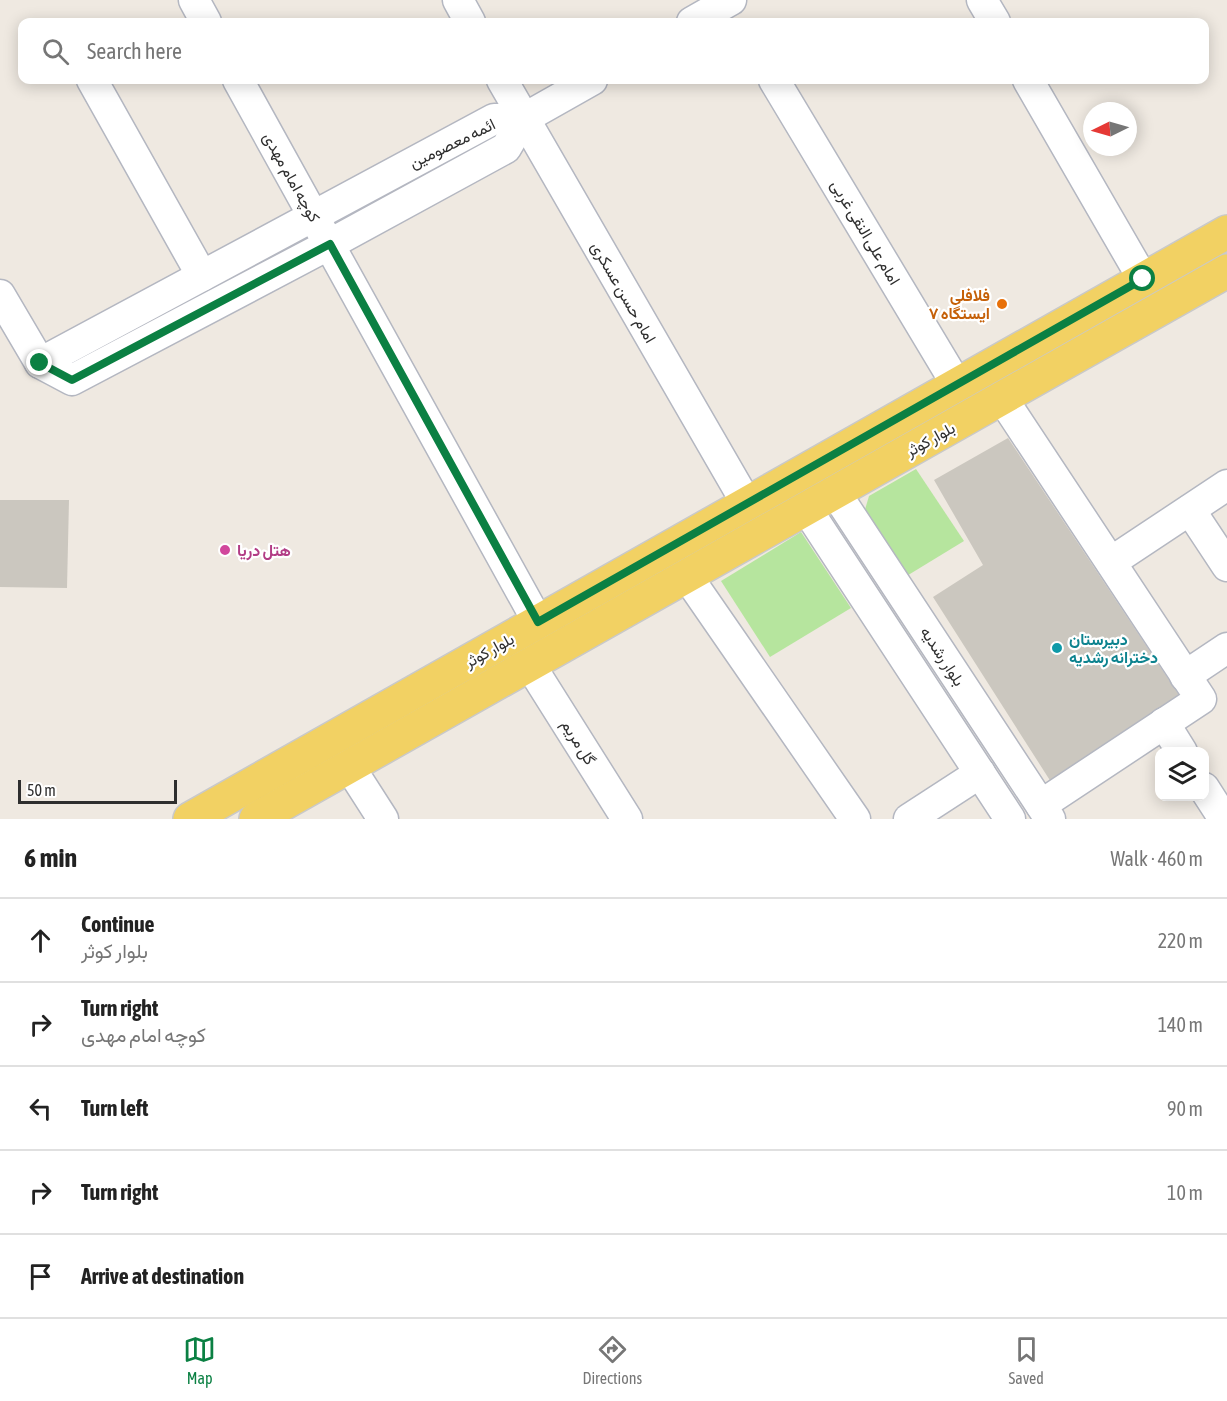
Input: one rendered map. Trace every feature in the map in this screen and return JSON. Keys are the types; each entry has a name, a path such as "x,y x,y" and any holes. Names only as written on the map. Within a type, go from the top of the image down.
{"main road":[{"name":"بلوار کوثر","path":"190,819 1227,232"},
{"name":"بلوار کوثر","path":"256,819 1227,271"}],"street":[{"path":"194,0 204,18"},
{"path":"458,0 468,18"},
{"path":"982,0 993,18"},
{"path":"702,18 732,6"},
{"path":"94,84 202,276"},
{"name":"کوچه امام مهدی","path":"240,84 538,622"},
{"name":"امام حسن عسکری","path":"504,84 747,504"},
{"name":"ائمه معصومین","path":"40,363 494,119 523,119 585,84"},
{"name":"امام علی النقی غربی","path":"776,84 957,385"},
{"path":"1030,84 1143,279"},
{"path":"0,295 40,363 72,380 506,148 523,119"},
{"path":"1002,398 1201,699 1164,723 1046,812"},
{"path":"1111,562 1227,485"},
{"name":"بلوار رشدیه","path":"835,492 1046,812"},
{"path":"807,508 1010,819"},
{"path":"1190,510 1227,566"},
{"path":"687,576 855,819"},
{"path":"1185,676 1227,648"},
{"name":"گل مریم","path":"530,664 627,819"},
{"path":"1164,723 1179,747"},
{"path":"349,766 383,819"},
{"path":"909,819 980,772"},
{"path":"1209,796 1224,819"}],"green space":[{"path":"916,469 964,541 905,577 864,513 869,496"},
{"path":"801,532 851,608 770,657 721,581"}],"building":[{"name":"دبیرستان دخترانه رشدیه","path":"1008,438 1181,698 1051,782 933,597 983,565 934,480"},
{"path":"0,500 69,500 67,588 0,587"}],"place":[{"name":"فلافلی ایستگاه ۷","path":"1002,304"},
{"name":"هتل دریا","path":"225,550"},
{"name":"دبیرستان دخترانه رشدیه","path":"1057,648"}],"route":[{"path":"40,363 72,380 330,244 538,622 1143,279"}]}
